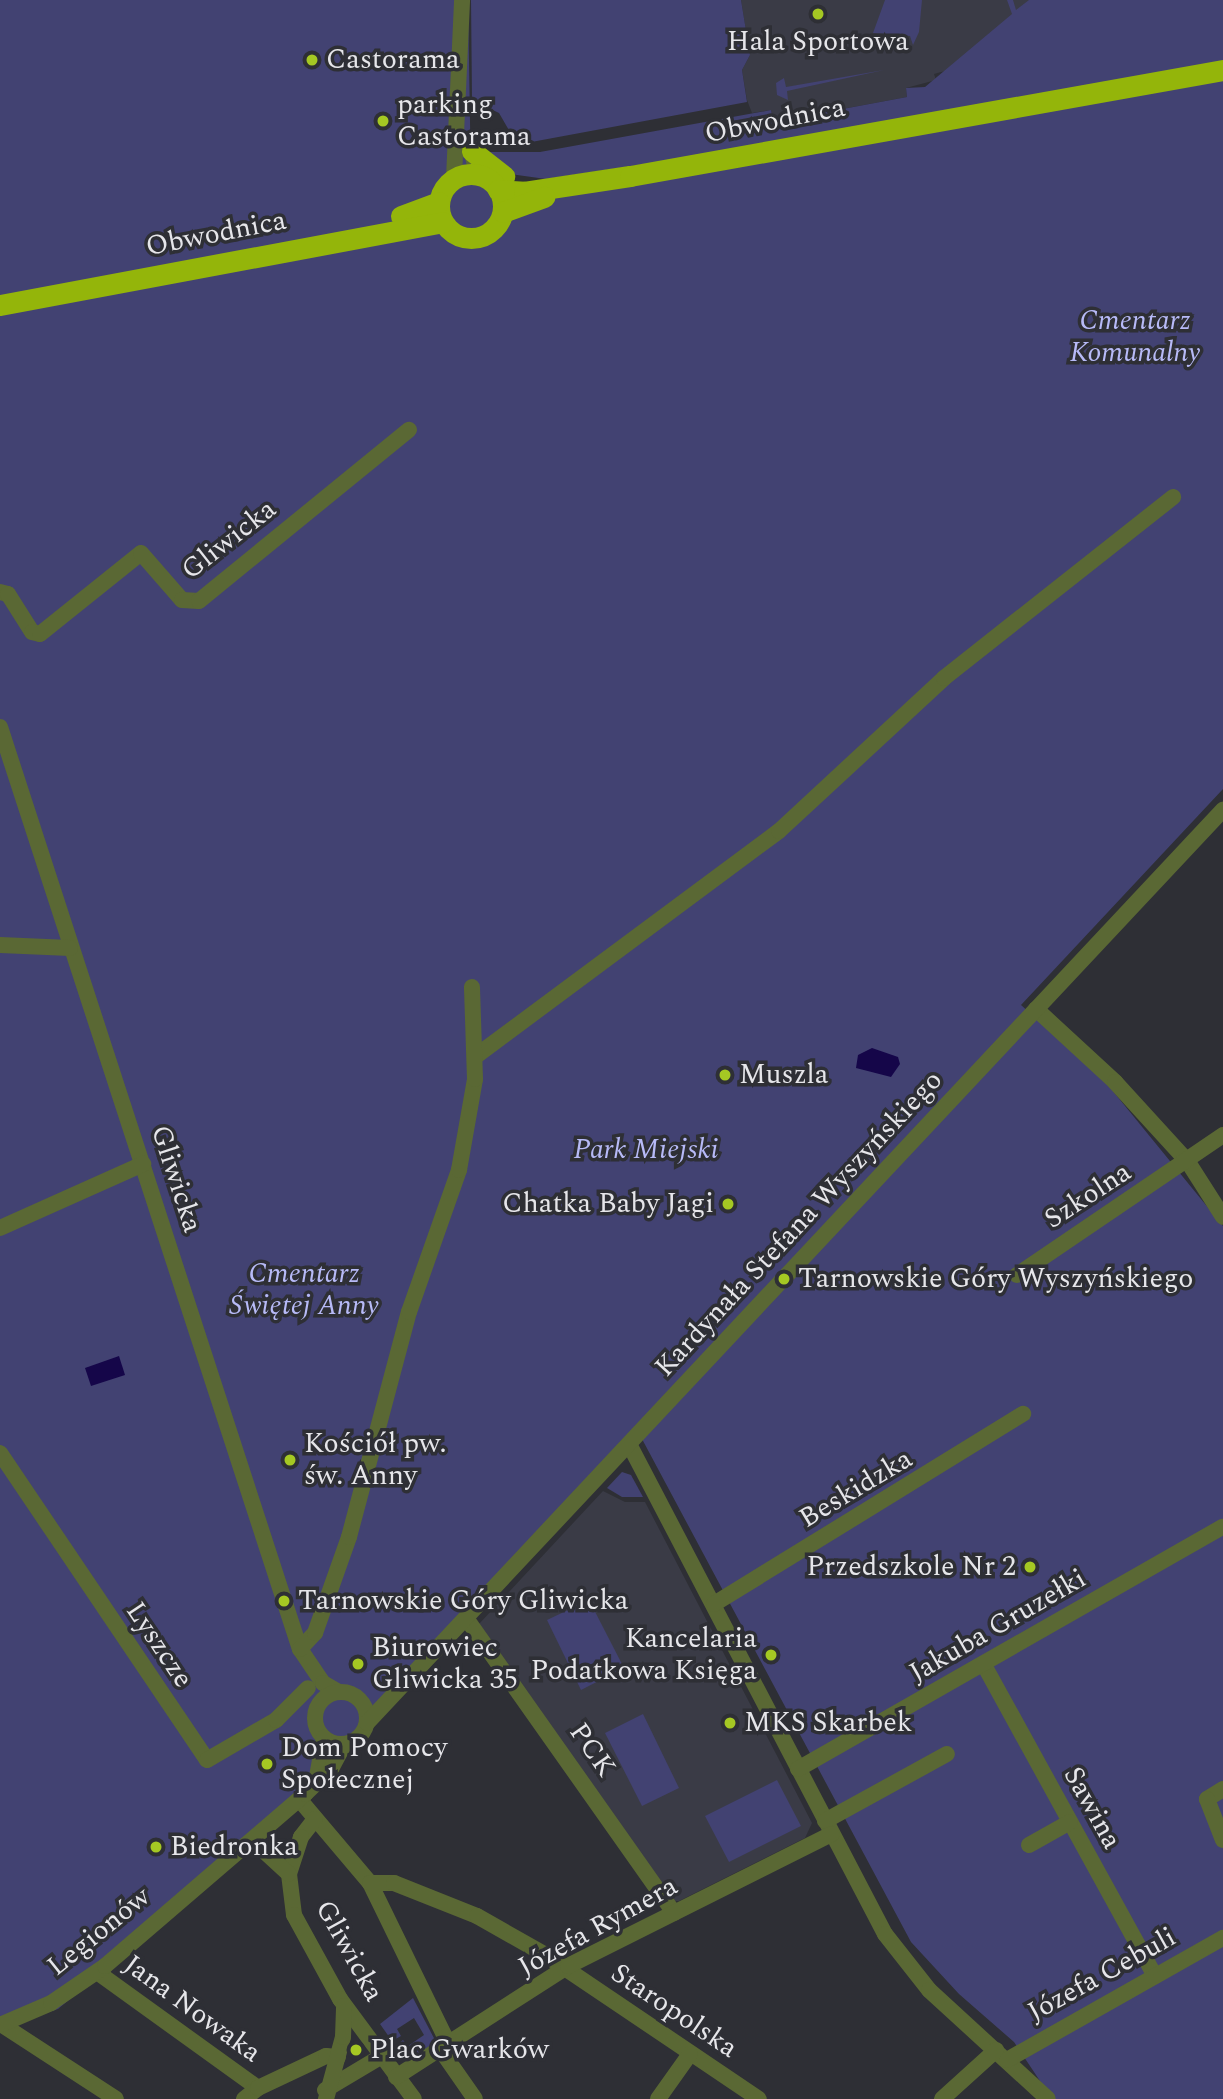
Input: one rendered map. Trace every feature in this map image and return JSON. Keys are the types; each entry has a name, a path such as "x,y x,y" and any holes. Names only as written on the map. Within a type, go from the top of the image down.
{"highway":[{"name":"Obwodnica","path":"498,190 524,192 630,176 1223,70"},
{"name":"Obwodnica","path":"503,212 540,198 928,129 1061,99"},
{"path":"472,151 513,181 550,186"},
{"path":"477,174 498,190 503,212 493,230 475,238 457,235 441,212 454,178 477,174"},
{"name":"Obwodnica","path":"0,291 441,212"},
{"name":"Obwodnica","path":"0,305 441,212"}],"street":[{"path":"454,178 460,112 462,0"},
{"path":"460,112 477,174"},
{"name":"Gliwicka","path":"0,592 8,594 32,632 40,634 141,552 182,600 199,601 409,430"},
{"path":"476,1056 779,831 944,678 1173,497"},
{"name":"Gliwicka","path":"0,727 300,1649 308,1688 317,1706"},
{"name":"Kardynała Stefana Wyszyńskiego","path":"367,1723 1223,810"},
{"path":"0,945 70,948"},
{"path":"300,1649 315,1633 354,1519 409,1312 459,1170 476,1056 471,987"},
{"path":"1036,1009 1115,1082 1188,1162 1223,1217"},
{"name":"Szkolna","path":"1017,1275 1188,1162 1223,1135"},
{"path":"0,1228 143,1164"},
{"name":"Beskidzka","path":"714,1604 1023,1415"},
{"path":"629,1444 869,1907 904,1961 1048,2099"},
{"name":"Lyszcze","path":"0,1453 207,1760 276,1720 308,1688"},
{"name":"Jakuba Gruzełki","path":"799,1769 1223,1527"},
{"name":"PCK","path":"466,1618 674,1913"},
{"name":"Gliwicka","path":"300,1649 323,1683 337,1691"},
{"name":"Sawina","path":"984,1665 1155,1976"},
{"name":"Kardynała Stefana Wyszyńskiego","path":"361,1701 384,1695 413,1673"},
{"path":"337,1691 361,1701 367,1723 362,1734 344,1745 324,1738 315,1723 317,1706 337,1691"},
{"path":"316,1782 324,1738"},
{"name":"Legionów","path":"0,2025 30,2013 97,1972 299,1799 331,1769 344,1745"},
{"name":"Józefa Rymera","path":"396,2077 565,1969 829,1828 947,1754"},
{"path":"1223,1789 1207,1799 1209,1814 1223,1840"},
{"path":"299,1799 370,1883 445,2037 444,2056 475,2099"},
{"name":"Gliwicka","path":"315,1819 301,1837 289,1874 294,1916 344,2006 414,2099"},
{"path":"1028,1845 1070,1822"},
{"name":"Gliwicka","path":"251,1840 289,1874"},
{"name":"Staropolska","path":"370,1883 394,1883 460,1908 565,1969 759,2099"},
{"name":"Józefa Cebuli","path":"942,2099 1002,2055 1223,1938"},
{"name":"Jana Nowaka","path":"97,1972 258,2088"},
{"path":"326,2095 338,2057 344,2006"},
{"path":"30,2013 29,2031 38,2049"},
{"path":"0,2025 116,2099"},
{"path":"658,2099 690,2054"},
{"path":"244,2099 258,2088 326,2056 338,2057"},
{"path":"326,2095 382,2056"}],"shaded area":[{"path":"741,0 1223,0 1223,19 941,72 934,74 936,80 906,88 907,97 772,122 771,110 752,113 747,100 742,70 750,55"},
{"path":"872,1048 898,1057 900,1064 891,1077 856,1068 858,1055"},
{"path":"119,1356 125,1375 91,1386 85,1368"},
{"path":"603,1491 625,1502 645,1502 812,1823 805,1838 679,1901 673,1901 479,1624"}],"green space":[{"path":"0,0 468,0 471,182 487,189 494,204 876,129 546,179 510,174 484,152 540,152 771,110 773,122 907,97 906,88 925,87 1012,14 1007,0 1013,0 1016,10 1029,0 1223,0 1223,789 1021,1005 1103,1079 1223,1226 1223,2099 1052,2099 1014,2042 959,1994 911,1942 642,1439 301,1803 58,2009 0,2029"},
{"path":"471,0 741,0 750,55 742,70 747,102 526,143 510,132 499,113 472,100"},
{"path":"885,0 922,0 919,32 913,45 910,36 873,33"},
{"path":"884,70 787,91 788,100 777,95 776,83 784,78 786,87"},
{"path":"622,1472 631,1475 643,1497 622,1497 607,1488"},
{"path":"589,1600 624,1668 581,1690 547,1620"},
{"path":"643,1714 679,1788 642,1806 605,1733"},
{"path":"777,1780 801,1826 729,1862 705,1816"},
{"path":"413,1998 436,2042 407,2061 395,2046 403,2040 408,2046 424,2035 414,2018 397,2029 401,2036 392,2041 380,2024"}],"place":[{"name":"Hala Sportowa","path":"818,14"},
{"name":"Castorama","path":"312,60"},
{"name":"parking Castorama","path":"383,121"},
{"name":"Muszla","path":"725,1075"},
{"name":"Chatka Baby Jagi","path":"728,1204"},
{"name":"Tarnowskie Góry Wyszyńskiego","path":"784,1279"},
{"name":"Kościół pw. św. Anny","path":"290,1460"},
{"name":"Przedszkole Nr 2","path":"1030,1567"},
{"name":"Tarnowskie Góry Gliwicka","path":"284,1601"},
{"name":"Kancelaria Podatkowa Księga","path":"771,1655"},
{"name":"Biurowiec Gliwicka 35","path":"358,1664"},
{"name":"MKS Skarbek","path":"730,1723"},
{"name":"Dom Pomocy Społecznej","path":"267,1764"},
{"name":"Biedronka","path":"156,1847"},
{"name":"Plac Gwarków","path":"356,2050"}],"park label":[{"name":"Cmentarz Komunalny","path":"1135,337"},
{"name":"Park Miejski","path":"646,1150"},
{"name":"Cmentarz Świętej Anny","path":"304,1290"}]}
